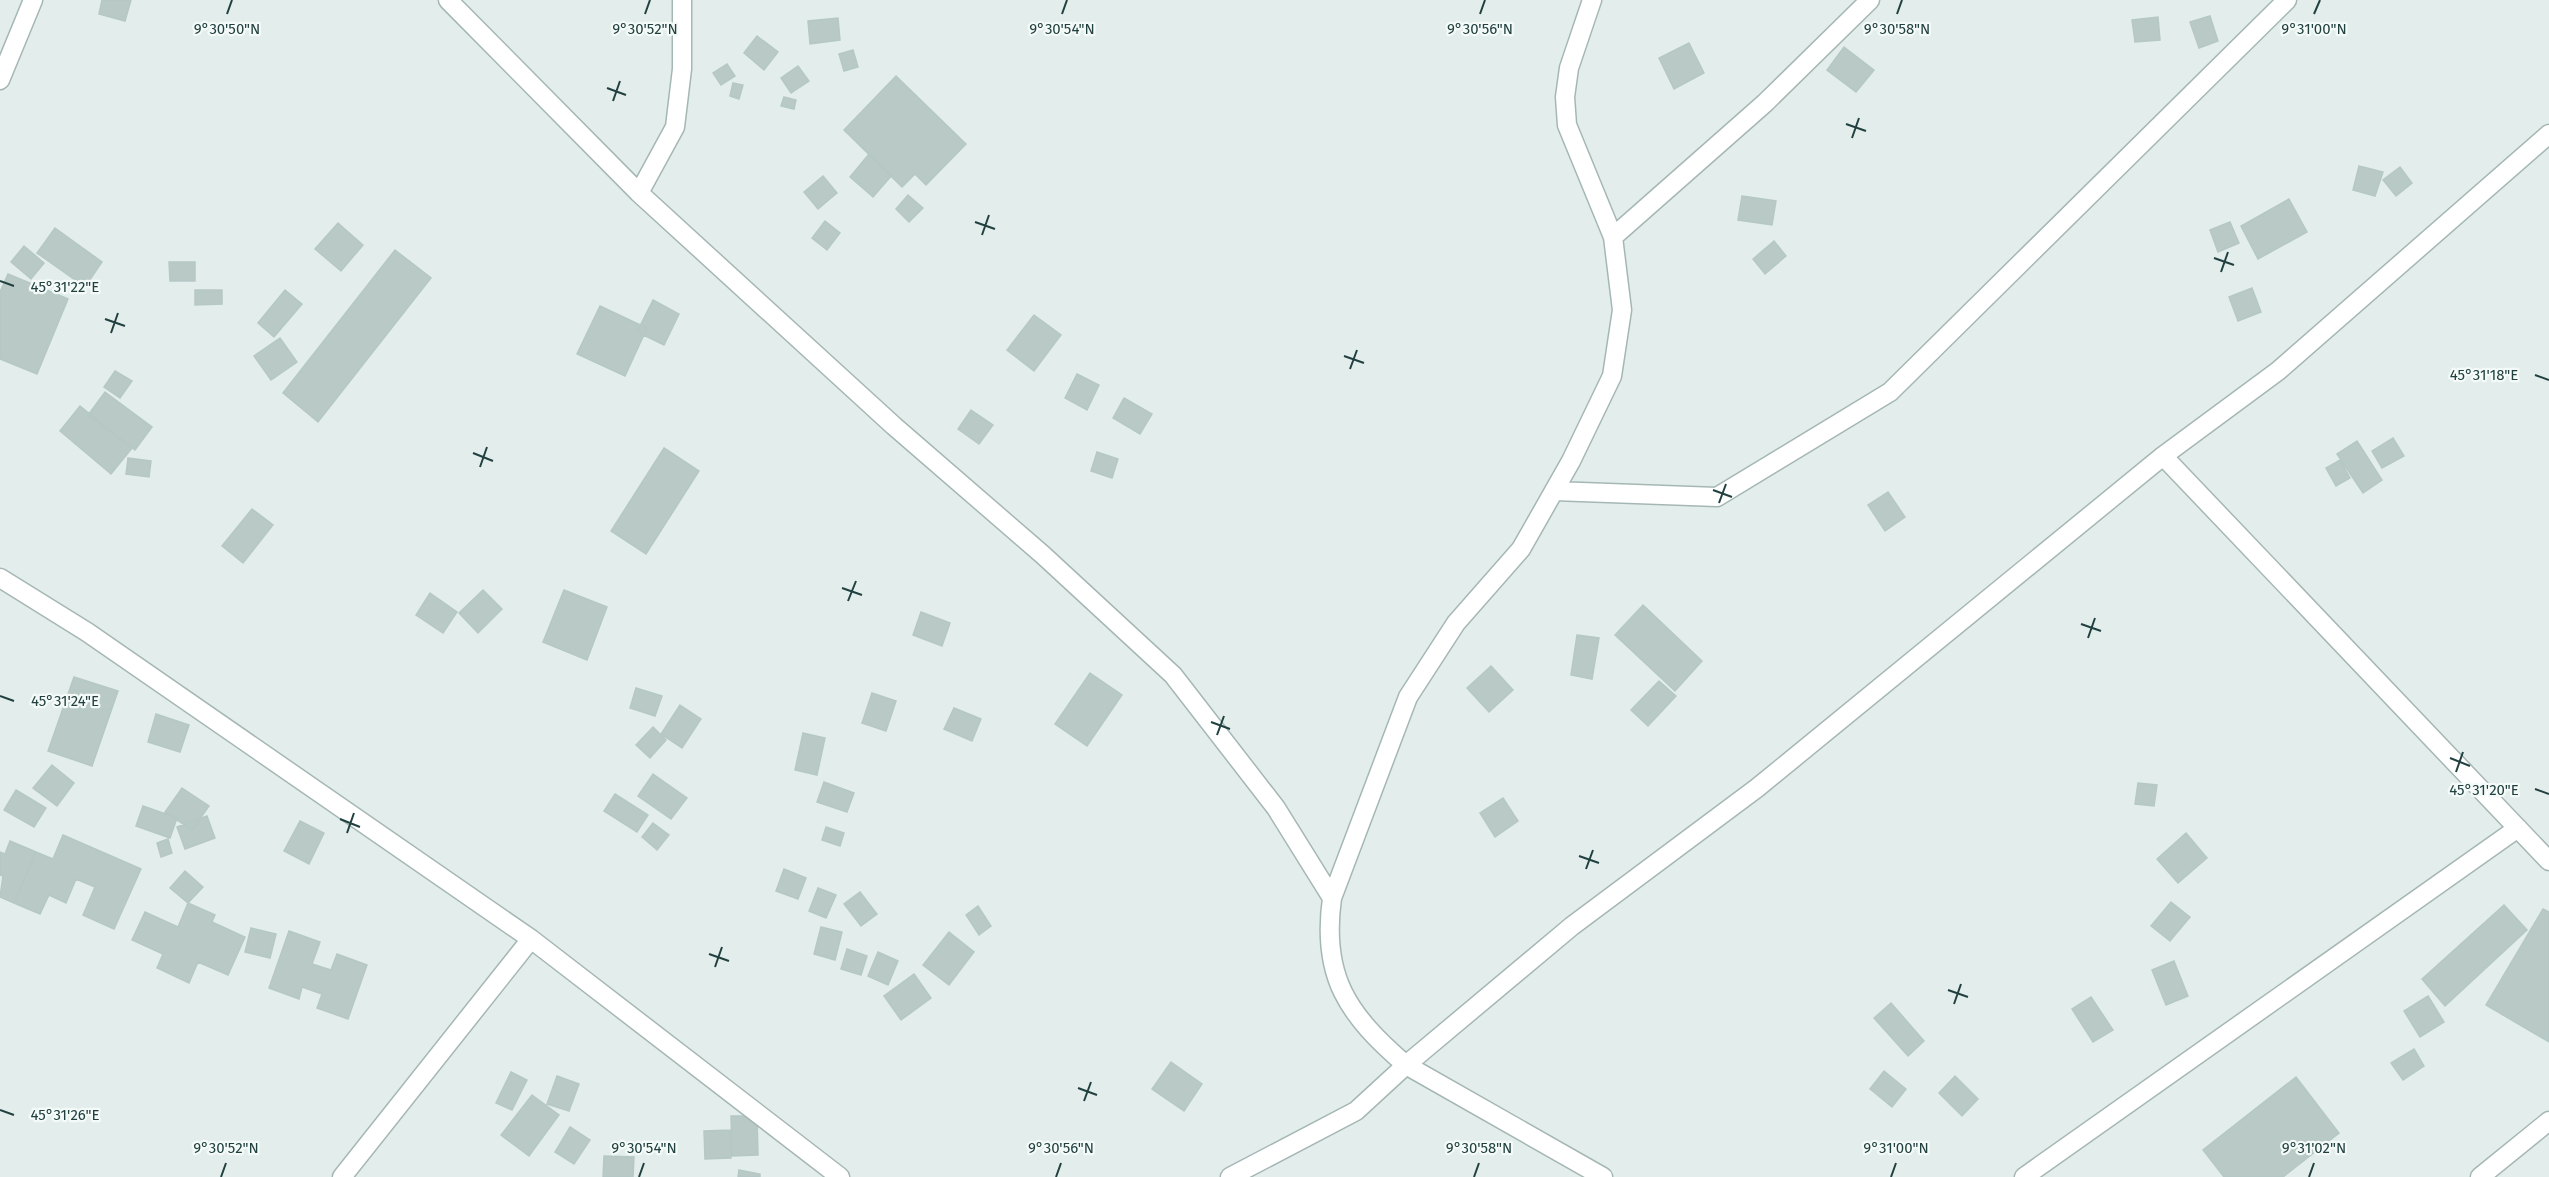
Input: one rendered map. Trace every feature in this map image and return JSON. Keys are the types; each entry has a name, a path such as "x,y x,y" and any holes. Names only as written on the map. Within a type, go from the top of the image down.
{"street":[{"path":"0,80 33,0"},
{"path":"448,0 639,192 894,426 1043,555 1173,675 1276,808 1332,898"},
{"path":"639,192 675,127 682,69 682,0"},
{"path":"1592,0 1569,68 1564,97 1567,125 1613,237 1622,310 1612,376 1554,491 1521,549 1456,623 1408,698 1332,898 1328,932 1330,956 1339,984 1355,1014 1378,1041 1406,1065 1603,1177"},
{"path":"1613,237 1765,103 1870,0"},
{"path":"1554,491 1717,497 1890,392 2287,0"},
{"path":"1230,1177 1356,1111 1406,1065 1572,926 1756,788 2163,456 2278,371 2549,134"},
{"path":"2163,456 2549,861"},
{"path":"0,578 87,632 531,939 840,1177"},
{"path":"2024,1177 2518,828"},
{"path":"342,1177 531,939"},
{"path":"2480,1177 2549,1121"}],"building":[{"path":"102,0 131,0 125,21 99,14"},
{"path":"2210,16 2218,41 2199,48 2190,22"},
{"path":"2158,17 2160,40 2135,42 2132,20"},
{"path":"838,18 840,40 810,44 808,21"},
{"path":"757,36 778,52 764,70 744,53"},
{"path":"1689,43 1704,73 1674,89 1659,58"},
{"path":"1844,47 1874,70 1856,92 1827,70"},
{"path":"853,50 858,67 844,71 839,54"},
{"path":"727,64 735,76 721,85 713,73"},
{"path":"798,66 809,81 791,93 781,78"},
{"path":"896,76 966,144 926,185 915,174 902,187 844,130"},
{"path":"733,83 743,85 739,99 730,96"},
{"path":"784,97 796,100 794,109 781,106"},
{"path":"869,154 892,175 873,197 850,177"},
{"path":"2359,166 2383,172 2375,196 2353,190"},
{"path":"2400,167 2412,183 2396,196 2383,180"},
{"path":"823,176 837,193 818,209 804,192"},
{"path":"908,195 923,208 909,222 896,209"},
{"path":"1742,196 1776,201 1772,225 1738,220"},
{"path":"2289,199 2307,232 2258,259 2241,226"},
{"path":"825,221 840,233 827,250 812,238"},
{"path":"2230,222 2239,243 2218,252 2210,230"},
{"path":"338,223 363,245 341,271 315,249"},
{"path":"55,228 102,262 85,287 37,253"},
{"path":"1774,241 1786,256 1765,274 1753,259"},
{"path":"24,246 44,263 31,279 11,262"},
{"path":"395,250 431,278 318,422 283,393"},
{"path":"169,262 195,262 195,281 170,281"},
{"path":"8,274 68,299 37,374 0,359 0,292"},
{"path":"2252,288 2261,312 2238,321 2229,297"},
{"path":"195,290 222,290 222,304 195,305"},
{"path":"285,290 302,304 274,337 258,323"},
{"path":"653,300 679,314 664,345 637,332"},
{"path":"600,306 647,328 625,376 577,354"},
{"path":"1034,315 1061,335 1034,371 1007,350"},
{"path":"280,338 297,362 271,380 254,356"},
{"path":"115,371 132,381 120,398 104,387"},
{"path":"1077,374 1099,385 1087,410 1065,398"},
{"path":"105,392 152,427 135,450 88,415"},
{"path":"1124,398 1152,414 1140,434 1113,418"},
{"path":"80,406 132,448 111,474 60,431"},
{"path":"971,410 993,425 979,444 958,429"},
{"path":"2393,438 2404,456 2382,468 2372,451"},
{"path":"2357,441 2382,480 2363,493 2337,454"},
{"path":"664,448 699,471 646,554 611,531"},
{"path":"1097,452 1118,459 1112,478 1091,471"},
{"path":"128,458 151,461 149,477 126,474"},
{"path":"2340,460 2350,478 2336,486 2326,468"},
{"path":"1888,492 1905,517 1885,531 1868,505"},
{"path":"252,509 273,525 243,563 222,546"},
{"path":"483,590 502,609 478,633 459,613"},
{"path":"564,590 607,607 587,660 543,642"},
{"path":"430,593 457,612 443,633 416,615"},
{"path":"1643,605 1702,661 1675,691 1615,635"},
{"path":"921,612 950,623 942,646 913,635"},
{"path":"1577,635 1599,638 1592,679 1571,675"},
{"path":"1491,666 1513,690 1489,712 1467,688"},
{"path":"1090,673 1122,695 1087,746 1055,724"},
{"path":"74,677 118,691 92,766 48,751"},
{"path":"1659,681 1676,696 1648,726 1631,710"},
{"path":"636,688 662,696 655,716 630,708"},
{"path":"872,693 896,701 886,731 862,723"},
{"path":"680,705 701,719 682,748 661,734"},
{"path":"954,708 981,719 972,741 944,729"},
{"path":"156,714 189,725 180,752 148,742"},
{"path":"653,727 666,740 650,758 636,745"},
{"path":"803,733 825,738 817,775 795,770"},
{"path":"52,765 74,783 57,806 33,788"},
{"path":"653,774 687,798 671,819 638,796"},
{"path":"824,782 854,793 847,812 817,802"},
{"path":"2138,783 2157,785 2154,806 2135,804"},
{"path":"182,788 209,806 192,830 165,812"},
{"path":"16,790 46,808 34,827 4,810"},
{"path":"615,794 648,815 637,832 604,811"},
{"path":"1503,798 1518,821 1495,837 1480,813"},
{"path":"143,806 177,818 170,838 136,826"},
{"path":"207,816 215,838 185,849 177,827"},
{"path":"300,821 324,833 309,864 284,851"},
{"path":"653,823 669,835 657,850 642,837"},
{"path":"826,827 844,833 840,846 822,840"},
{"path":"2186,833 2207,858 2178,883 2157,859"},
{"path":"63,835 141,869 114,929 83,915 95,887 76,879 66,903 49,895 40,914 14,903 36,852 53,859"},
{"path":"168,839 172,853 161,857 157,843"},
{"path":"10,841 36,852 14,903 0,897 3,876 0,875 0,852 5,854"},
{"path":"784,869 806,878 798,899 776,891"},
{"path":"185,871 203,887 188,903 170,888"},
{"path":"818,888 836,895 826,918 809,911"},
{"path":"860,892 877,914 861,926 844,904"},
{"path":"2171,902 2190,917 2170,941 2151,926"},
{"path":"188,903 215,915 212,922 245,937 228,975 198,962 189,983 157,968 163,954 132,940 145,912 178,927"},
{"path":"2504,905 2527,930 2445,1006 2422,979"},
{"path":"978,906 991,926 979,935 966,915"},
{"path":"2543,909 2549,912 2549,1042 2486,1005"},
{"path":"821,927 842,932 835,960 814,954"},
{"path":"251,928 276,934 270,958 245,952"},
{"path":"289,931 320,942 312,964 331,970 337,954 367,965 348,1019 317,1008 322,994 302,987 299,999 269,988"},
{"path":"949,932 974,952 949,985 923,965"},
{"path":"847,949 867,956 861,975 841,969"},
{"path":"878,952 898,961 888,985 868,976"},
{"path":"2174,961 2188,996 2166,1005 2152,970"},
{"path":"914,974 931,998 901,1020 884,996"},
{"path":"2428,996 2444,1022 2420,1037 2404,1011"},
{"path":"2091,997 2113,1030 2093,1042 2072,1009"},
{"path":"1891,1003 1924,1041 1908,1056 1874,1018"},
{"path":"2414,1049 2424,1066 2403,1080 2391,1063"},
{"path":"1171,1062 1202,1084 1184,1111 1152,1089"},
{"path":"1884,1071 1906,1089 1892,1107 1870,1089"},
{"path":"511,1072 527,1080 512,1110 496,1103"},
{"path":"557,1076 579,1084 569,1111 547,1104"},
{"path":"1955,1076 1978,1099 1962,1116 1939,1093"},
{"path":"2296,1077 2339,1133 2283,1177 2224,1177 2203,1150"},
{"path":"532,1095 559,1115 529,1156 501,1135"},
{"path":"731,1116 757,1116 758,1155 732,1156"},
{"path":"570,1127 590,1140 574,1164 555,1152"},
{"path":"730,1130 731,1158 705,1159 704,1131"},
{"path":"604,1156 634,1157 633,1177 603,1177"},
{"path":"739,1170 760,1174 760,1177 738,1177"}]}
